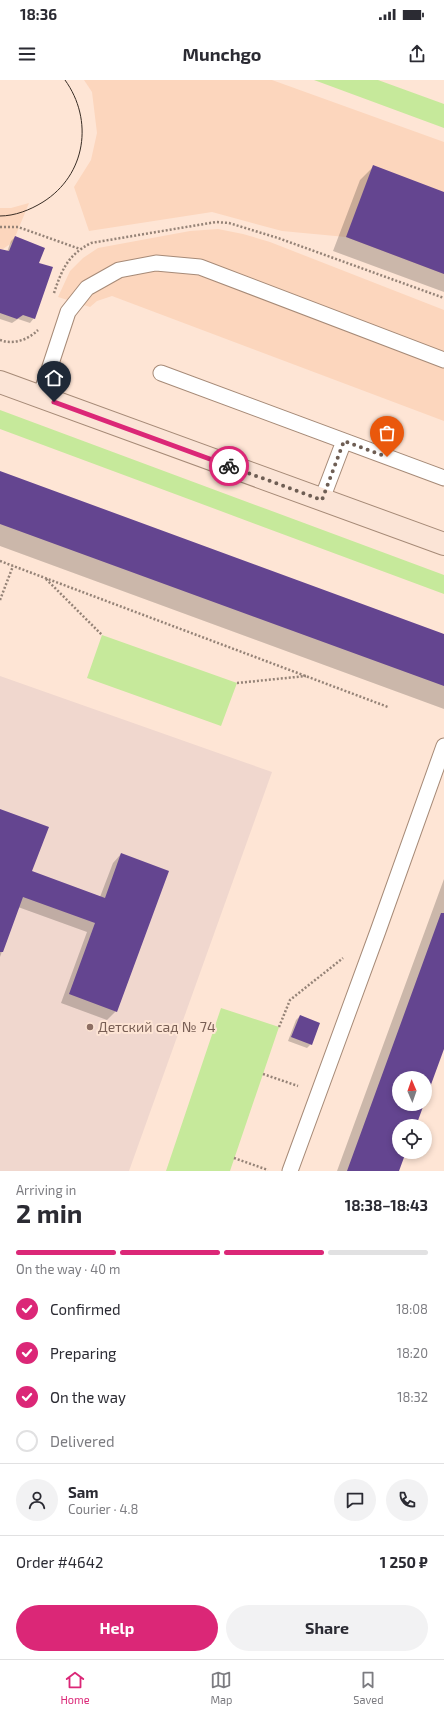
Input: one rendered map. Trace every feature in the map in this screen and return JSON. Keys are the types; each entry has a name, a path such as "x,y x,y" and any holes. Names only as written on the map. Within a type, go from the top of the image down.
{"street":[{"path":"0,382 444,544"}],"lane":[{"path":"40,396 68,312 88,288 120,270 156,263 200,266 444,360"},
{"path":"161,373 444,478"},
{"path":"322,500 344,441"},
{"path":"290,1171 444,746"}],"path":[{"path":"0,227 18,227 80,249"},
{"path":"0,561 388,707"},
{"path":"0,600 13,566"},
{"path":"45,578 102,635"},
{"path":"236,683 308,676"},
{"path":"279,1027 290,1000 347,956"},
{"path":"263,1074 318,1093"},
{"path":"234,1158 271,1171"}],"shaded area":[{"path":"84,80 272,80 444,142 444,274 346,237 282,231 212,212 89,231 74,187 91,160 97,133 92,92"},
{"path":"29,203 13,242 3,249 0,249 0,208 11,208"},
{"path":"218,229 243,234 270,242 444,310 444,421 112,296 97,301 90,307 58,297 70,271 83,258 98,248 190,231"},
{"name":"Детский сад № 74","path":"0,676 272,772 129,1171 0,1171"}],"green space":[{"path":"314,80 378,80 444,104 444,128"},
{"path":"0,410 444,575 444,594 0,429"},
{"path":"102,635 237,683 221,726 87,678"},
{"path":"221,1008 279,1027 230,1171 166,1171"}],"building":[{"path":"373,165 444,192 444,274 346,237"},
{"path":"15,236 45,248 39,263 53,267 35,319 23,315 17,319 0,313 0,249 9,251"},
{"path":"0,471 444,634 444,686 0,524"},
{"path":"0,809 49,827 32,871 105,898 121,853 169,871 117,1012 69,994 95,923 23,897 3,952 0,952"},
{"path":"441,913 444,913 444,1049 432,1082 432,1071 392,1071 392,1111 421,1111 419,1119 392,1119 392,1159 403,1159 399,1171 347,1171"},
{"path":"300,1015 320,1023 312,1045 291,1037"}],"tram line":[{"path":"0,216 22,212 43,202 57,191 69,177 77,162 81,146 82,129 80,112 74,96 65,80"}],"way so far":[{"path":"229,466 322,500 344,441 387,457"}],"place":[{"name":"Детский сад № 74","path":"90,1027"}],"route":[{"path":"54,402 229,466"}]}
